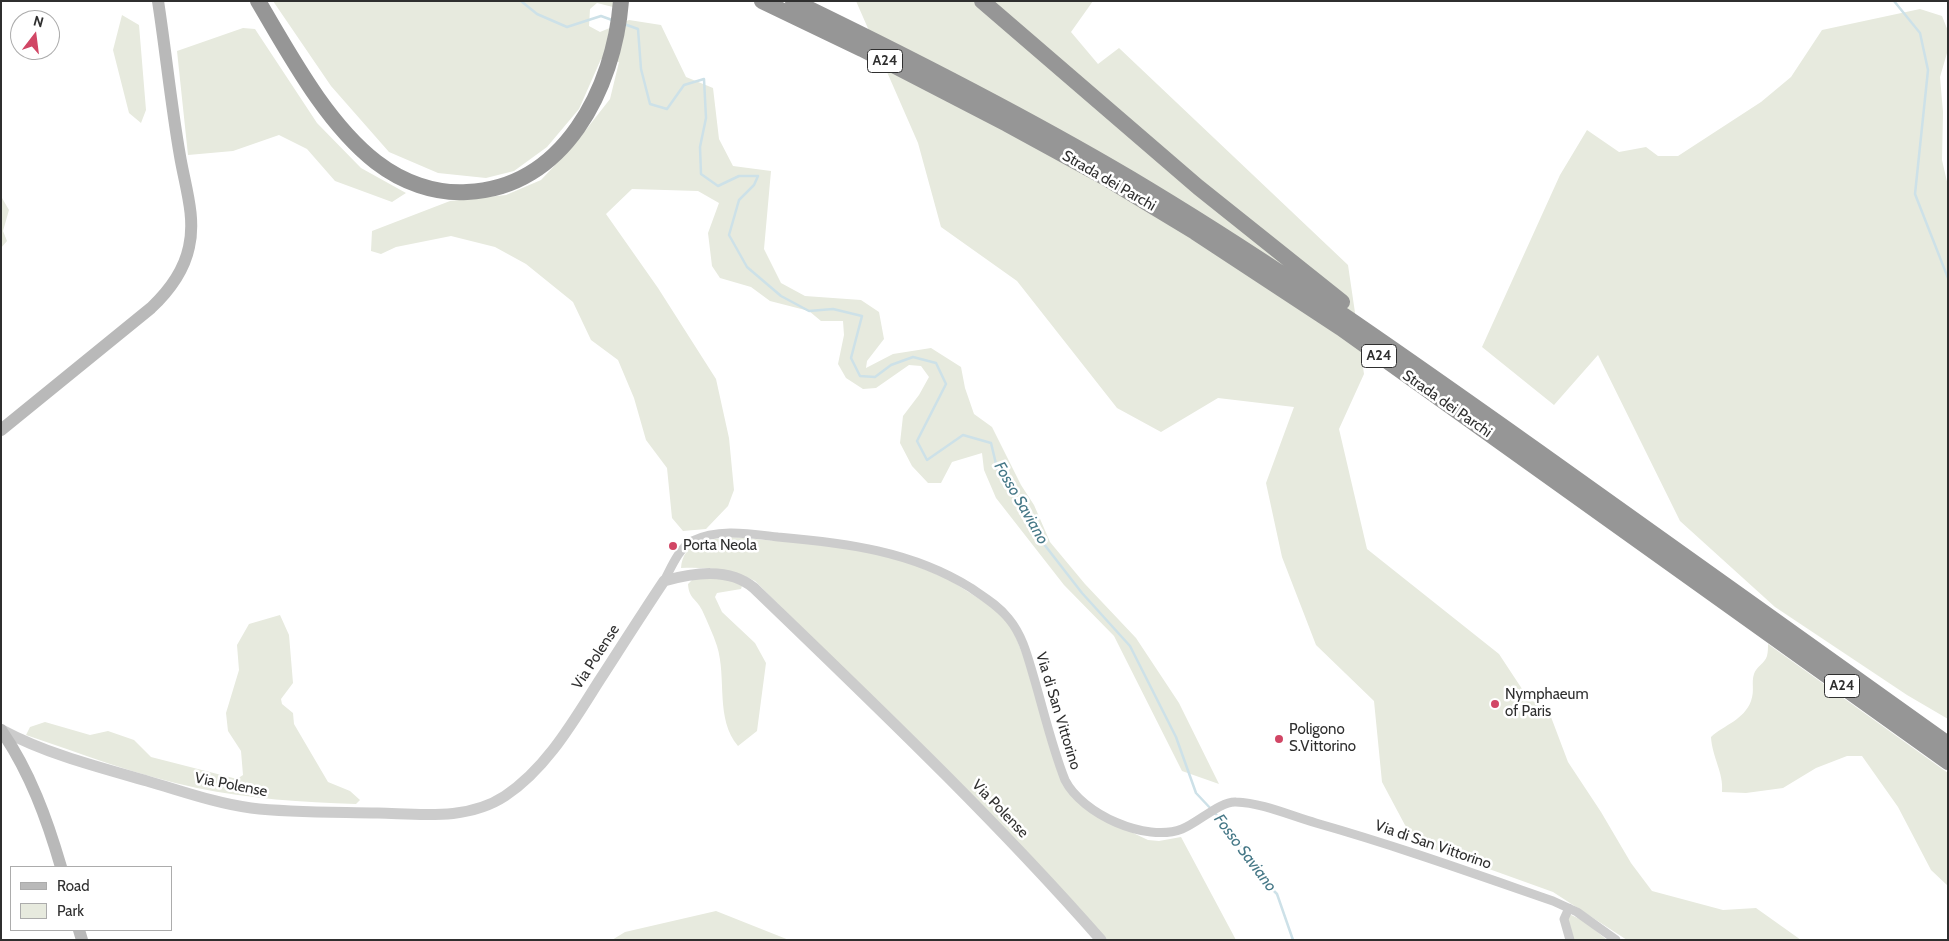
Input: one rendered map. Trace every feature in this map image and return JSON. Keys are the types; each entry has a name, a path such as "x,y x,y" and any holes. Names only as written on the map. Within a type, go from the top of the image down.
{"highway":[{"path":"258,1 320,101 356,144 377,162 398,176 416,184 443,191 461,192 493,189 524,178 545,164 565,143 586,114 600,87 618,30 621,1"},
{"name":"Strada dei Parchi","path":"762,1 1108,166 1183,210 1323,301 1439,381 1739,603 1948,762"},
{"name":"Strada dei Parchi","path":"793,1 1009,118 1154,207 1296,298 1739,603 1948,744"},
{"path":"982,1 1187,178 1439,381"}],"main road":[{"path":"1,430 151,308 171,286 187,256 191,230 191,212 180,156 158,1"},
{"path":"2,730 36,794 61,866"}],"street":[{"name":"Via di San Vittorino","path":"664,581 682,550 688,544 706,536 729,533 847,544 882,551 932,567 994,604 1015,627 1028,657 1062,772 1069,787 1078,798 1115,821 1146,832 1158,833 1175,831 1200,820 1227,803 1237,802 1256,806 1364,836 1569,908 1616,940"},
{"name":"Via Polense","path":"2,730 22,740 86,764 238,806 283,810 432,815 475,811 489,806 510,793 541,764 580,712 664,581 692,574 716,574 738,579 751,586 894,725 1048,881 1101,940"},
{"path":"1569,908 1564,919 1570,940"}],"green space":[{"path":"273,1 613,1 613,7 597,3 590,9 589,26 600,32 629,20 661,25 686,77 713,88 719,139 733,166 771,171 764,249 781,283 805,296 861,300 879,312 884,339 867,361 866,368 893,354 931,348 961,367 965,388 974,414 992,427 1021,485 1034,505 1050,542 1085,584 1136,638 1179,703 1219,784 1182,771 1114,636 1064,585 996,498 984,470 982,453 952,462 941,483 928,483 912,466 900,443 903,416 919,395 929,377 921,366 909,365 876,388 863,389 846,378 838,364 844,335 843,321 821,321 809,311 770,301 751,287 720,278 712,266 708,233 719,203 698,191 632,189 606,214 658,288 716,379 729,438 734,490 728,506 706,529 683,531 672,518 667,468 646,440 634,398 618,360 591,340 573,302 526,264 495,247 451,236 396,247 381,254 371,251 372,231 450,201 506,195 541,180 574,145 610,99 619,62 601,59 579,109 547,147 514,171 486,178 438,173 389,152 331,86"},
{"path":"856,1 1093,1 1071,32 1098,64 1119,48 1348,265 1364,374 1339,429 1367,549 1499,654 1528,698 1548,709 1568,762 1601,812 1631,863 1652,891 1723,910 1756,908 1801,940 1627,940 1553,892 1414,842 1382,782 1374,701 1316,645 1282,557 1266,483 1294,407 1218,398 1161,432 1117,408 1017,281 941,227 918,143"},
{"path":"1920,9 1942,16 1948,31 1947,53 1940,77 1943,112 1942,160 1948,186 1948,719 1907,695 1775,607 1680,521 1598,355 1554,405 1482,347 1560,175 1587,130 1619,152 1646,147 1658,156 1678,156 1761,102 1791,77 1822,30"},
{"path":"122,15 139,25 146,110 141,123 129,113 113,50"},
{"path":"243,28 255,29 317,123 361,168 406,193 392,202 335,181 307,149 279,135 233,151 188,155 177,51"},
{"path":"1,191 2,198 9,210 3,231 7,241 1,248"},
{"path":"730,537 826,545 866,551 907,562 948,579 992,607 1008,623 1015,635 1024,658 1058,773 1099,817 1148,840 1159,841 1181,837 1236,940 1105,940 884,708 755,581 719,570 681,568 686,552 692,547 705,541"},
{"path":"695,577 730,579 743,583 741,589 717,593 715,597 722,612 755,643 766,663 757,731 738,746 726,723 720,658 717,646 702,610 691,596 689,589 688,584"},
{"path":"280,615 289,635 293,683 281,699 282,704 293,713 294,724 328,782 350,791 360,800 356,804 236,795 197,788 132,771 26,735 30,727 45,722 90,735 108,731 134,740 151,757 237,779 243,775 241,751 228,731 226,713 239,670 237,645 249,624"},
{"path":"1768,644 1948,773 1948,886 1931,870 1898,807 1862,756 1847,756 1816,768 1783,788 1746,793 1722,792 1721,778 1711,737 1739,718 1748,708 1752,697 1754,674 1766,658"},
{"path":"716,911 789,940 612,940 625,932"},
{"path":"1569,914 1584,921 1607,940 1574,940 1566,919"}],"waterway":[{"name":"Fosso Saviano","path":"521,1 537,14 567,27 601,16 612,20"},
{"path":"1894,1 1920,33 1928,70 1915,194 1948,278"},
{"name":"Fosso Saviano","path":"624,24 638,29 641,69 650,104 667,109 684,85 704,79 706,118 700,147 701,174 718,186 739,176 758,176 754,185 739,200 729,235 747,267 781,296 809,311 833,309 862,316 851,358 860,376 875,377 891,365 913,357 936,363 946,384 917,441 927,460 963,435 991,443 997,468 1040,539 1082,593 1130,646 1176,737 1196,793 1229,828 1261,878 1277,894 1293,940"}],"place":[{"name":"Porta Neola","path":"673,546"},
{"name":"Nymphaeum of Paris","path":"1495,704"},
{"name":"Poligono S.Vittorino","path":"1279,739"}]}
